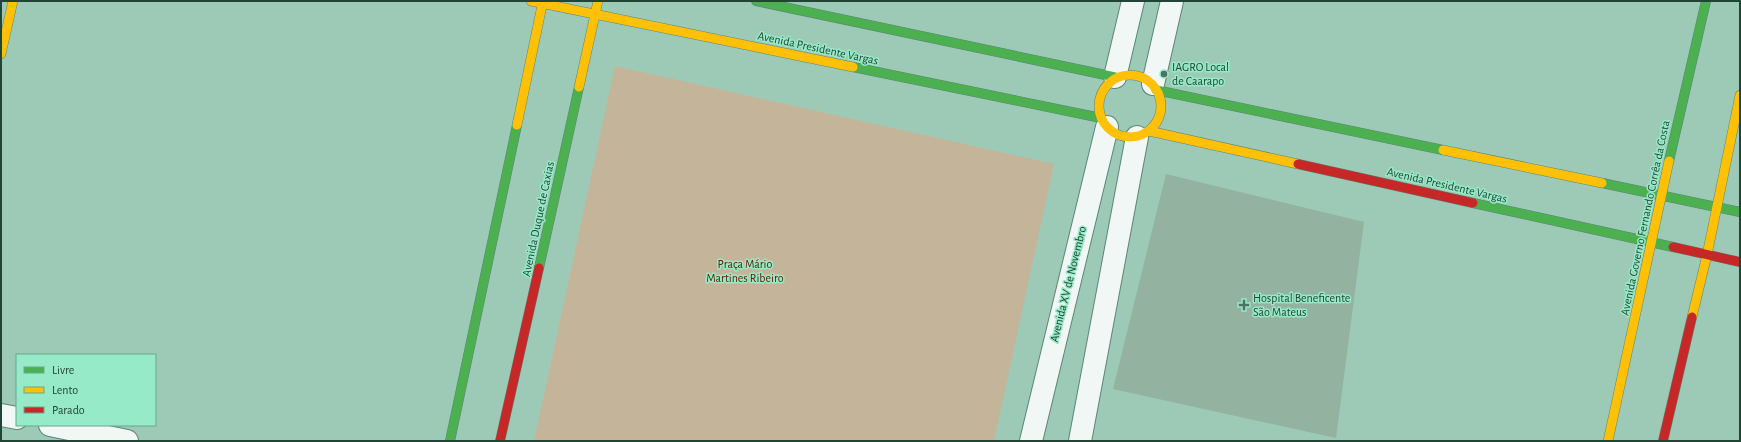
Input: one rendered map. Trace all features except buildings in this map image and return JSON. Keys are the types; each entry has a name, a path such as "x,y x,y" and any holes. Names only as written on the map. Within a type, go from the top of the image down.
{"main road":[{"path":"1,54 13,1"},
{"name":"Avenida Presidente Vargas","path":"531,1 542,2 1104,122"},
{"name":"Avenida Duque de Caxias","path":"500,441 598,1"},
{"path":"756,1 1115,77 1132,75 1141,77 1154,87 1160,98 1161,108 1159,118 1143,134 1125,137 1115,134 1104,122 1098,107 1100,96 1105,87 1115,77"},
{"name":"Avenida Governo Fernando Corrêa da Costa","path":"1608,441 1661,196 1706,1"},
{"path":"450,441 542,2"},
{"path":"1154,87 1740,212"},
{"path":"1663,441 1707,255 1740,95"},
{"name":"Avenida Presidente Vargas","path":"1143,134 1740,262"}],"street":[{"path":"1115,77 1132,1"},
{"path":"1154,87 1172,1"},
{"name":"Avenida XV de Novembro","path":"1031,441 1104,122"},
{"path":"1080,441 1143,134"},
{"path":"1,415 16,418"},
{"path":"55,426 127,441"}],"green space":[{"name":"Praça Mário Martines Ribeiro","path":"615,66 1054,164 994,441 534,441"}],"traffic: fast":[{"path":"756,1 1115,77"},
{"path":"1669,161 1706,1"},
{"path":"853,67 1101,118"},
{"path":"539,268 579,87"},
{"path":"1156,90 1443,150"},
{"path":"450,441 517,125"},
{"path":"1602,183 1740,212"},
{"path":"1473,203 1673,247"}],"traffic: slow":[{"path":"1,54 13,1"},
{"path":"531,1 853,67"},
{"path":"517,125 543,1"},
{"path":"579,87 598,1"},
{"path":"1130,75 1142,77 1152,84 1159,94 1161,106 1159,118 1152,128 1142,135 1130,137 1118,135 1108,128 1101,118 1099,106 1101,94 1108,84 1118,77 1130,75"},
{"path":"1692,317 1707,255 1740,95"},
{"path":"1149,131 1298,164"},
{"path":"1443,150 1602,183"},
{"path":"1608,441 1669,161"}],"traffic: jam":[{"path":"1298,164 1473,203"},
{"path":"1673,247 1740,262"},
{"path":"500,441 539,268"},
{"path":"1663,441 1692,317"}],"place":[{"name":"IAGRO Local de Caarapo","path":"1164,74"},
{"name":"Hospital Beneficente São Mateus","path":"1244,305"}]}
